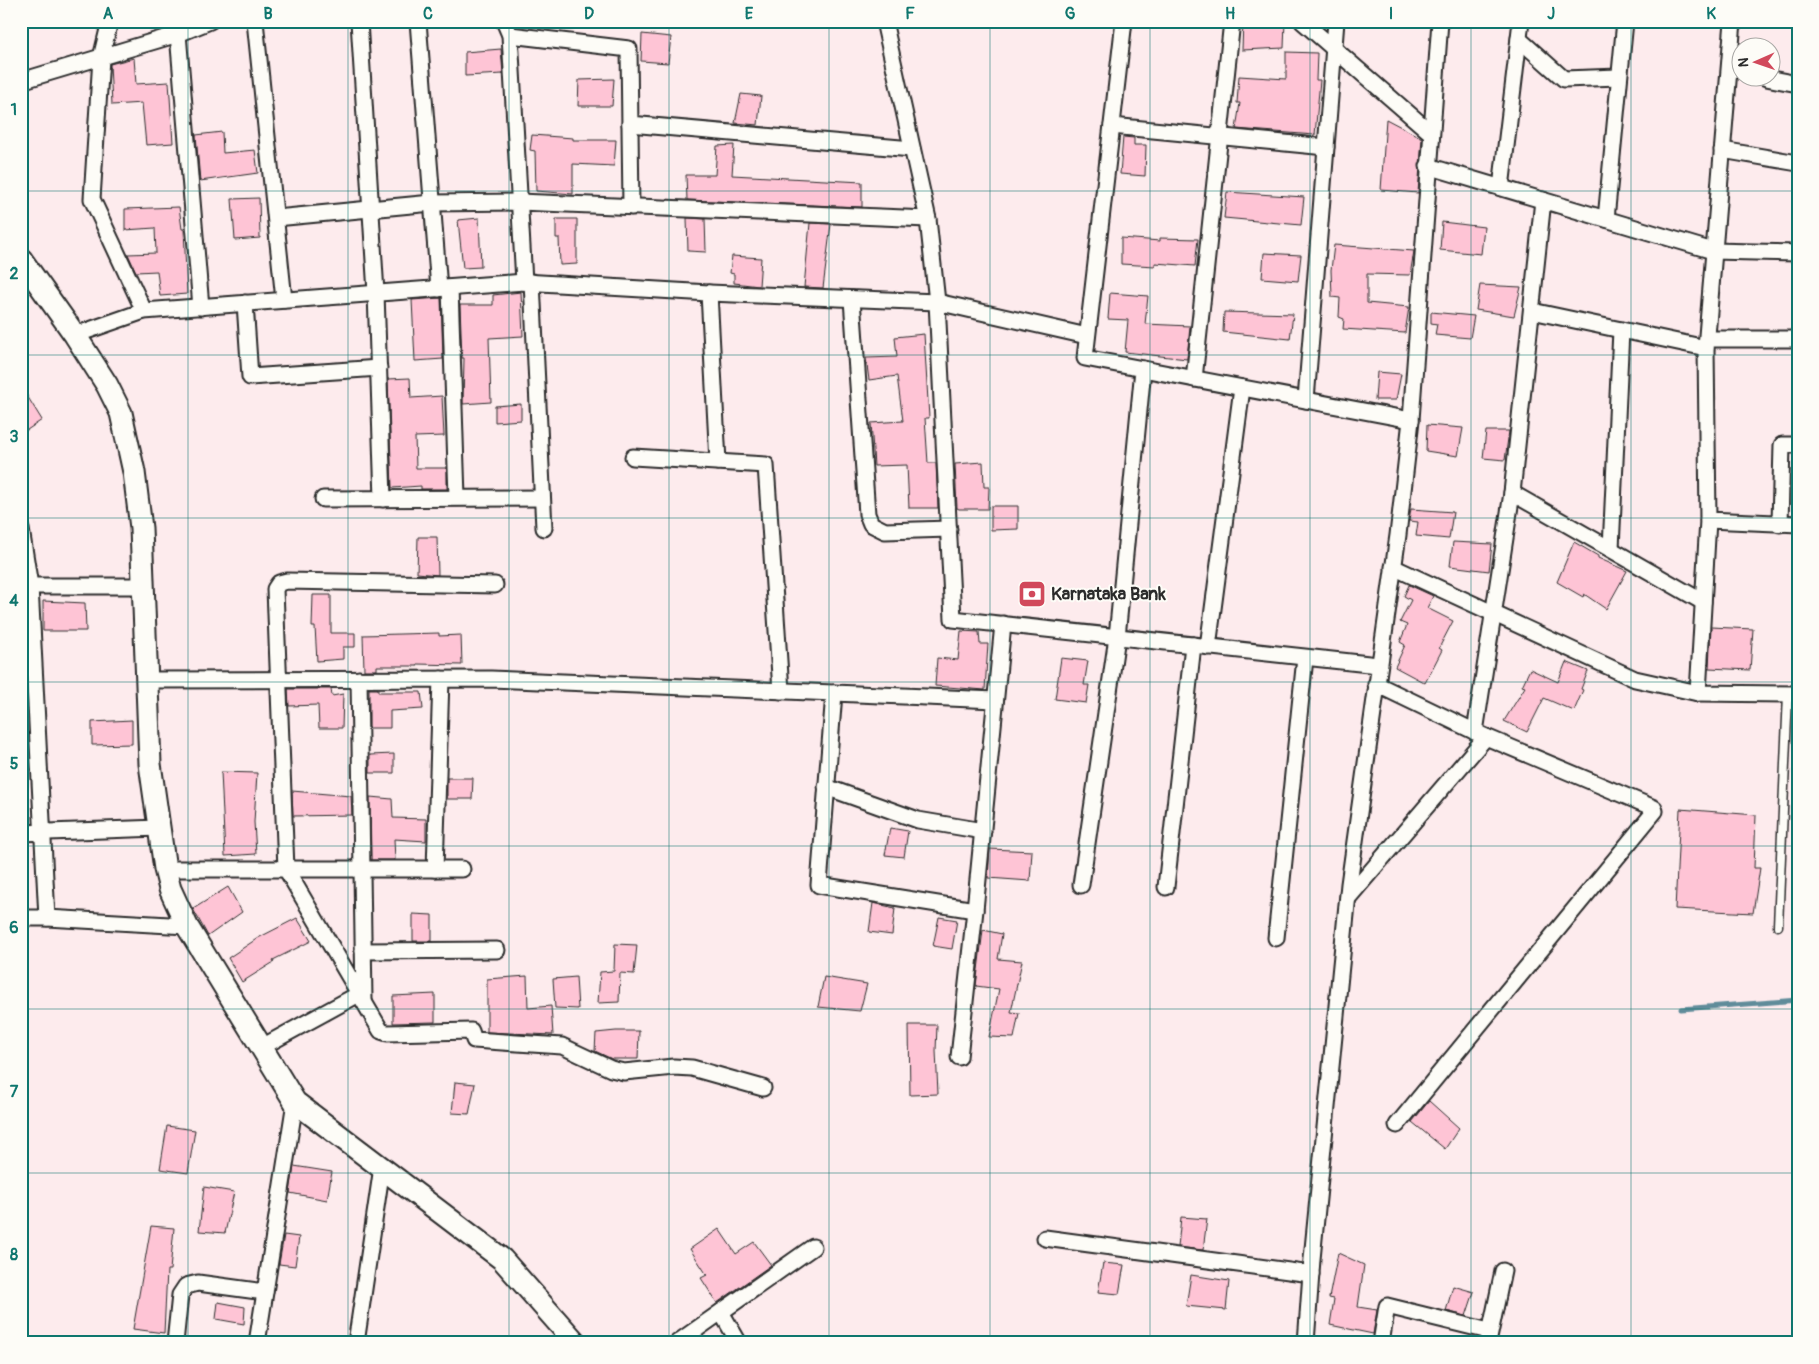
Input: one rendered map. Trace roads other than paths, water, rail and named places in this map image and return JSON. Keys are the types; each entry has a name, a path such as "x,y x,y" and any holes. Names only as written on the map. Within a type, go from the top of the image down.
{"street":[{"path":"110,21 101,58 92,199 144,311"},
{"path":"21,81 178,34 210,21"},
{"path":"255,21 284,300"},
{"path":"359,21 376,293 383,498"},
{"path":"418,21 432,203 445,288 457,498"},
{"path":"884,21 928,219 936,302 953,619 1378,665"},
{"path":"1124,21 1085,358 1411,420"},
{"path":"1194,379 1232,21"},
{"path":"1302,21 1431,133"},
{"path":"1306,400 1336,21"},
{"path":"1306,1343 1311,1274 1348,898 1411,420 1440,21"},
{"path":"1502,188 1522,21"},
{"path":"1606,219 1625,21"},
{"path":"1733,21 1734,38"},
{"path":"544,528 528,282 519,202 507,28 629,49 631,207"},
{"path":"178,34 202,307"},
{"path":"1519,39 1564,79 1619,78"},
{"path":"1782,81 1798,84"},
{"path":"1698,693 1708,520 1706,344 1722,150 1732,88"},
{"path":"630,124 912,150"},
{"path":"1112,126 1220,135 1326,147"},
{"path":"1722,150 1798,163"},
{"path":"1428,166 1714,251 1798,253"},
{"path":"1348,898 1481,734 1494,612 1512,493 1543,200"},
{"path":"276,218 432,203 519,202 928,219"},
{"path":"22,262 75,335 121,413 134,472 141,528 145,586 146,680 150,764 165,870 170,889 187,926 292,1097 502,1259 576,1343"},
{"path":"75,335 144,311 528,282 709,293 936,302 1087,336"},
{"path":"709,293 718,462"},
{"path":"852,299 867,514 871,524 885,531 949,529"},
{"path":"245,303 250,377 379,368"},
{"path":"1532,311 1621,330 1706,344 1798,339"},
{"path":"1611,549 1621,330"},
{"path":"1081,885 1117,638 1143,369"},
{"path":"1166,887 1201,646 1242,388"},
{"path":"1780,524 1782,445 1798,445"},
{"path":"633,457 766,465 781,691"},
{"path":"1512,493 1703,602"},
{"path":"323,499 542,498"},
{"path":"1708,520 1798,524"},
{"path":"21,528 26,586 28,674 43,833 47,918"},
{"path":"1393,567 1494,612 1621,674 1698,693 1793,694"},
{"path":"495,585 287,581 279,583 276,589 277,680 286,869 380,1030 387,1033 471,1031 474,1040 562,1046 611,1069 624,1072 674,1067 692,1068 763,1088"},
{"path":"26,586 145,586"},
{"path":"959,1057 1003,624"},
{"path":"1276,938 1305,658"},
{"path":"358,679 363,951 362,997"},
{"path":"435,869 440,679"},
{"path":"146,680 491,679 996,700"},
{"path":"1376,684 1481,734 1654,808 1656,811 1398,1125"},
{"path":"834,693 819,885 975,910"},
{"path":"826,787 918,820 983,831"},
{"path":"21,833 160,828"},
{"path":"165,870 462,869"},
{"path":"21,918 187,926"},
{"path":"363,951 497,950"},
{"path":"264,1054 362,997"},
{"path":"257,1343 292,1097"},
{"path":"356,1343 382,1167"},
{"path":"1045,1238 1311,1274"},
{"path":"677,1343 814,1247"},
{"path":"1380,1343 1387,1306 1489,1337 1503,1271"},
{"path":"175,1343 180,1295 186,1286 198,1283 265,1292"},
{"path":"721,1312 739,1343"}],"lane":[{"path":"1778,926 1793,694"}],"waterway":[{"path":"1681,1009 1798,1000"}],"place":[{"name":"Karnataka Bank","path":"1032,594"}]}
